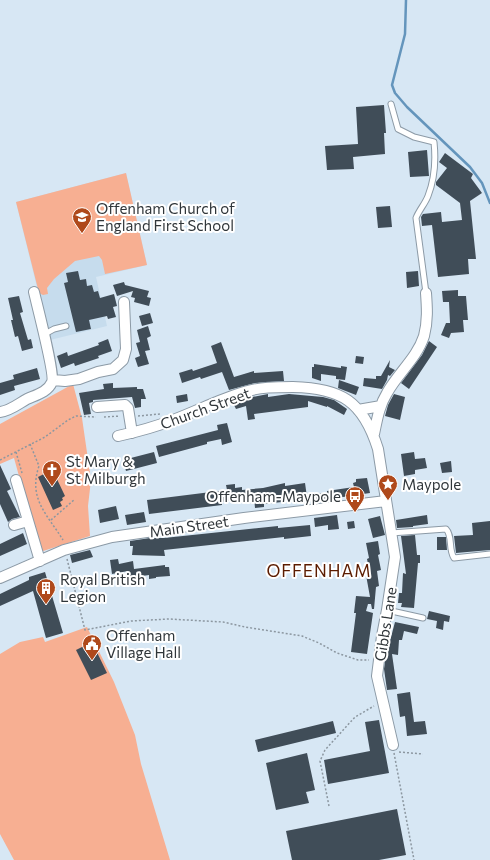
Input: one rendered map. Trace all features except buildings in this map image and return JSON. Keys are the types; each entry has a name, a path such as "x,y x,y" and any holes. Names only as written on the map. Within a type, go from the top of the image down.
{"street":[{"path":"0,412 9,410 42,392 49,387 53,380 34,292"},
{"path":"374,434 380,406 387,392 419,348 424,337 427,318 426,292"},
{"path":"53,380 66,381 79,379 112,368 123,360 126,349 124,302"},
{"name":"Church Street","path":"118,436 173,421 232,396 259,388 313,388 326,390 338,394 350,401 374,434 378,449 386,501"},
{"path":"97,412 125,405 128,408 132,433"},
{"path":"358,410 380,406"},
{"path":"16,480 40,562"},
{"name":"Gibbs Lane","path":"386,501 395,557 377,676 393,745"},
{"name":"Main Street","path":"0,578 65,550 112,537 386,501"},
{"path":"14,525 28,521"}],"lane":[{"path":"391,104 398,129 414,137 434,142 436,158 434,176 428,197 416,218 422,251 426,292"},
{"path":"43,335 54,329 66,326"},
{"path":"391,533 446,529 449,532 450,553 454,558 490,554"},
{"path":"387,610 423,618"}],"path":[{"path":"0,460 45,436 76,416 82,418 97,412"},
{"path":"103,417 166,414"},
{"path":"30,444 39,466 36,476 36,495 65,543 65,550 85,630 131,621 169,619 223,622 302,636 349,658 358,660 379,660"},
{"path":"51,520 75,499"},
{"path":"329,806 320,761 325,750 355,718 382,700"},
{"path":"414,860 394,752 423,754"}],"shaded area":[{"name":"Offenham Church of England First School","path":"126,173 147,265 96,277 107,326 50,340 16,202"},
{"name":"Offenham Church of England First School","path":"126,173 147,265 105,274 102,260 99,256 75,261 54,279 47,288 48,294 43,295 39,293 16,202"},
{"path":"73,384 82,418 91,480 88,506 90,536 40,552 14,458 0,464 0,424"},
{"path":"87,627 114,682 135,735 141,764 170,860 14,860 0,834 0,654 20,642 43,637 45,642"}],"waterway":[{"path":"406,0 405,34 392,85 395,93 407,107 470,167 482,183 490,203"}],"place":[{"name":"Offenham Church of England First School","path":"82,234"},
{"name":"St Mary & St Milburgh","path":"52,487"},
{"name":"Maypole","path":"388,501"},
{"name":"Offenham-Maypole","path":"355,513"},
{"name":"Royal British Legion","path":"46,605"},
{"name":"Offenham Village Hall","path":"92,661"}],"district":[{"name":"OFFENHAM","path":"319,570"}]}
